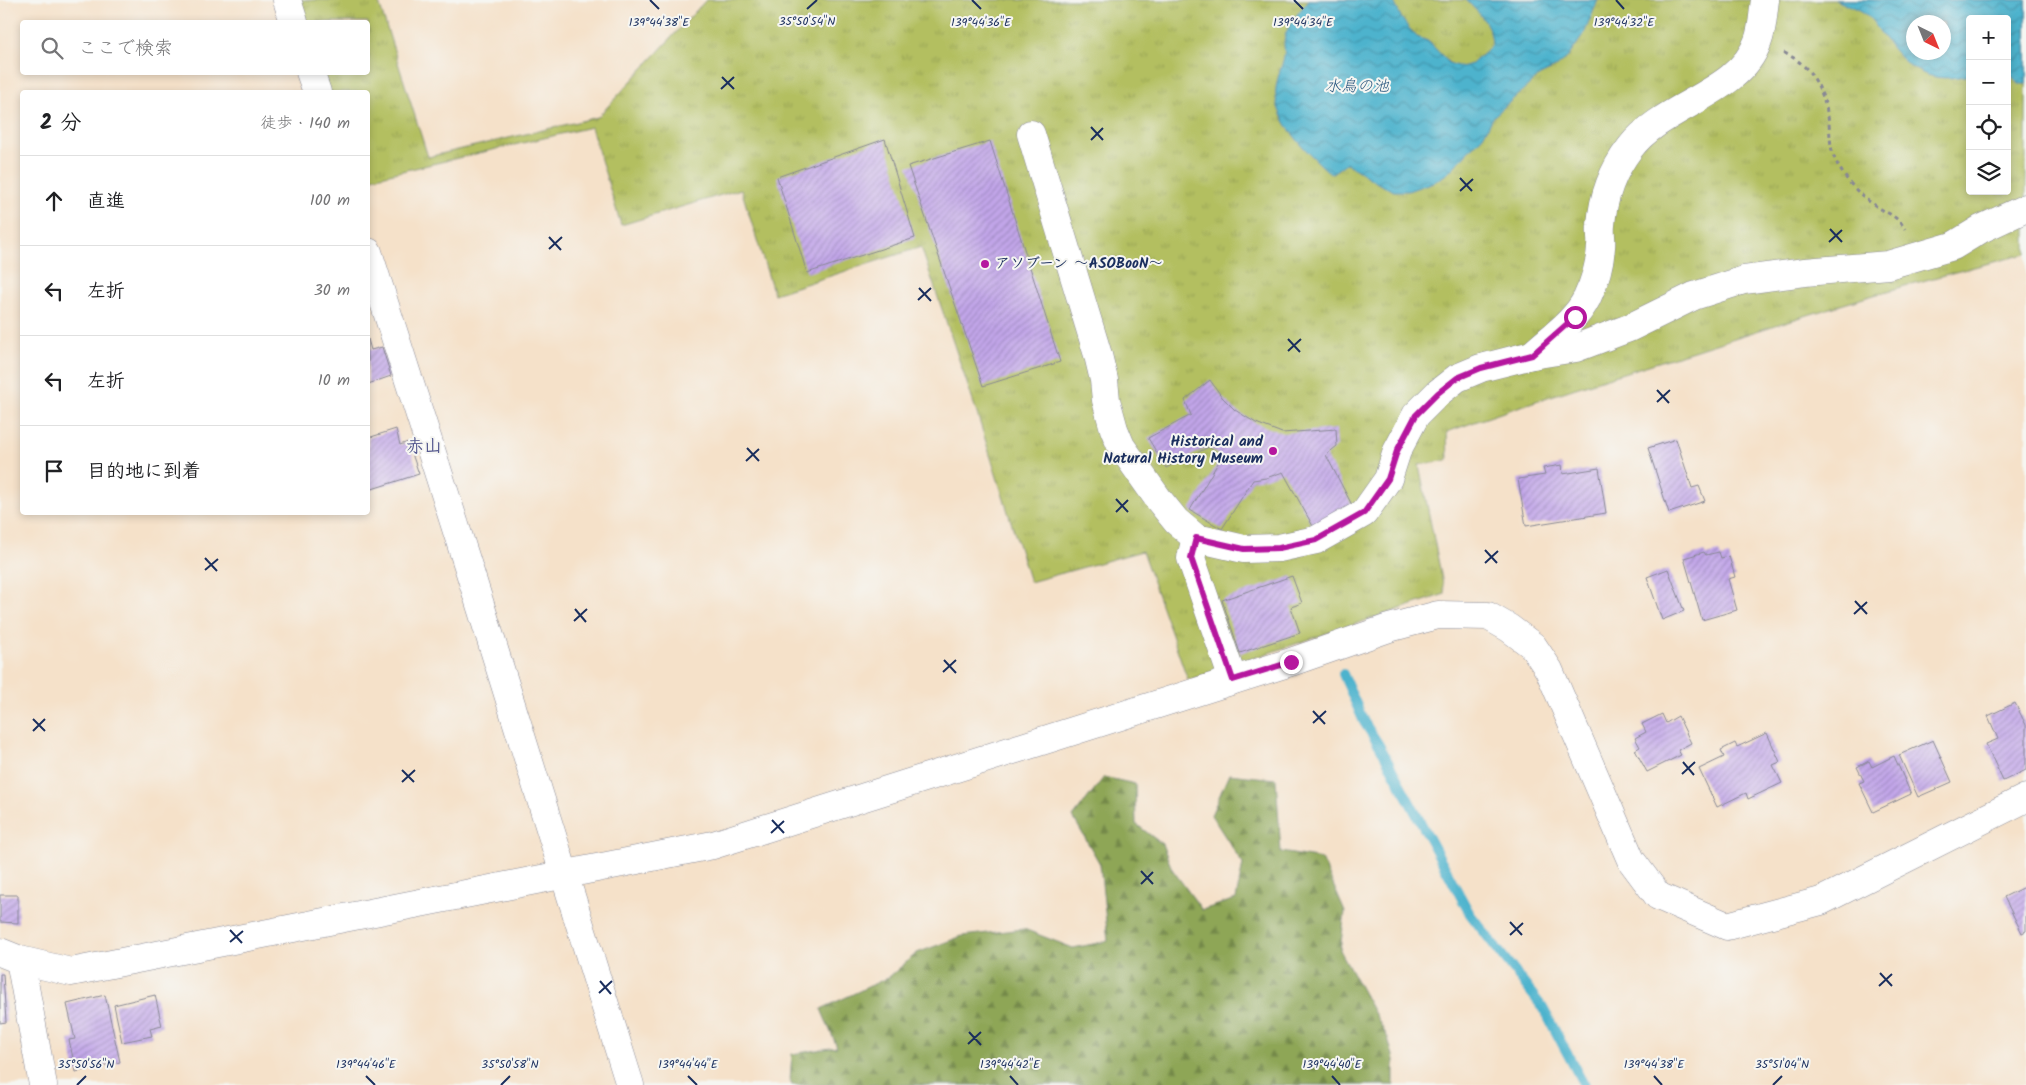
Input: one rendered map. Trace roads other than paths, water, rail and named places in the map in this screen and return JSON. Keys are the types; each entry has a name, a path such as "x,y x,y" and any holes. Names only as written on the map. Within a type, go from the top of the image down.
{"street":[{"path":"287,0 293,20"},
{"path":"1532,355 1575,317 1587,298 1598,266 1601,248 1600,225 1609,185 1630,148 1647,130 1721,85 1744,66 1758,42 1765,0"},
{"path":"311,75 316,90"},
{"path":"1031,134 1098,354 1106,400 1121,446 1176,521 1196,538 1244,549 1279,548 1316,540 1364,513 1388,479 1397,451 1416,415 1438,393 1457,378 1481,368 1532,355 1576,348 1629,328 1694,296 1744,280 1806,272 1888,265 1953,246 1981,229 2026,208"},
{"path":"370,258 630,1085"},
{"path":"1196,538 1191,558 1233,680"},
{"path":"43,1085 10,956 71,972 713,845 1233,680 1388,628 1438,615 1488,616 1509,628 1533,646 1550,670 1631,860 1658,896 1727,926 1821,901 2026,798"}],"water":[{"name":"水鳥の池","path":"1309,0 1393,0 1402,19 1417,37 1428,41 1449,63 1460,67 1472,64 1492,45 1487,25 1466,0 1598,0 1584,34 1568,57 1555,68 1540,75 1494,116 1483,136 1448,173 1436,181 1408,191 1394,191 1379,184 1346,163 1331,174 1298,140 1283,120 1276,98 1276,88 1284,57 1285,36"},
{"path":"1835,0 2026,0 2026,84 2019,84 2011,75 2011,15 1966,15 1966,76 1944,78 1922,73 1904,61 1887,42 1872,20 1858,9"}],"waterway":[{"path":"1343,674 1364,722 1379,745 1470,914 1543,1008 1584,1085"}],"place":[{"name":"アソブーン ～ASOBooN～","path":"985,264"},
{"name":"Historical and Natural History Museum","path":"1273,451"}],"district":[{"name":"赤山","path":"424,447"}]}
